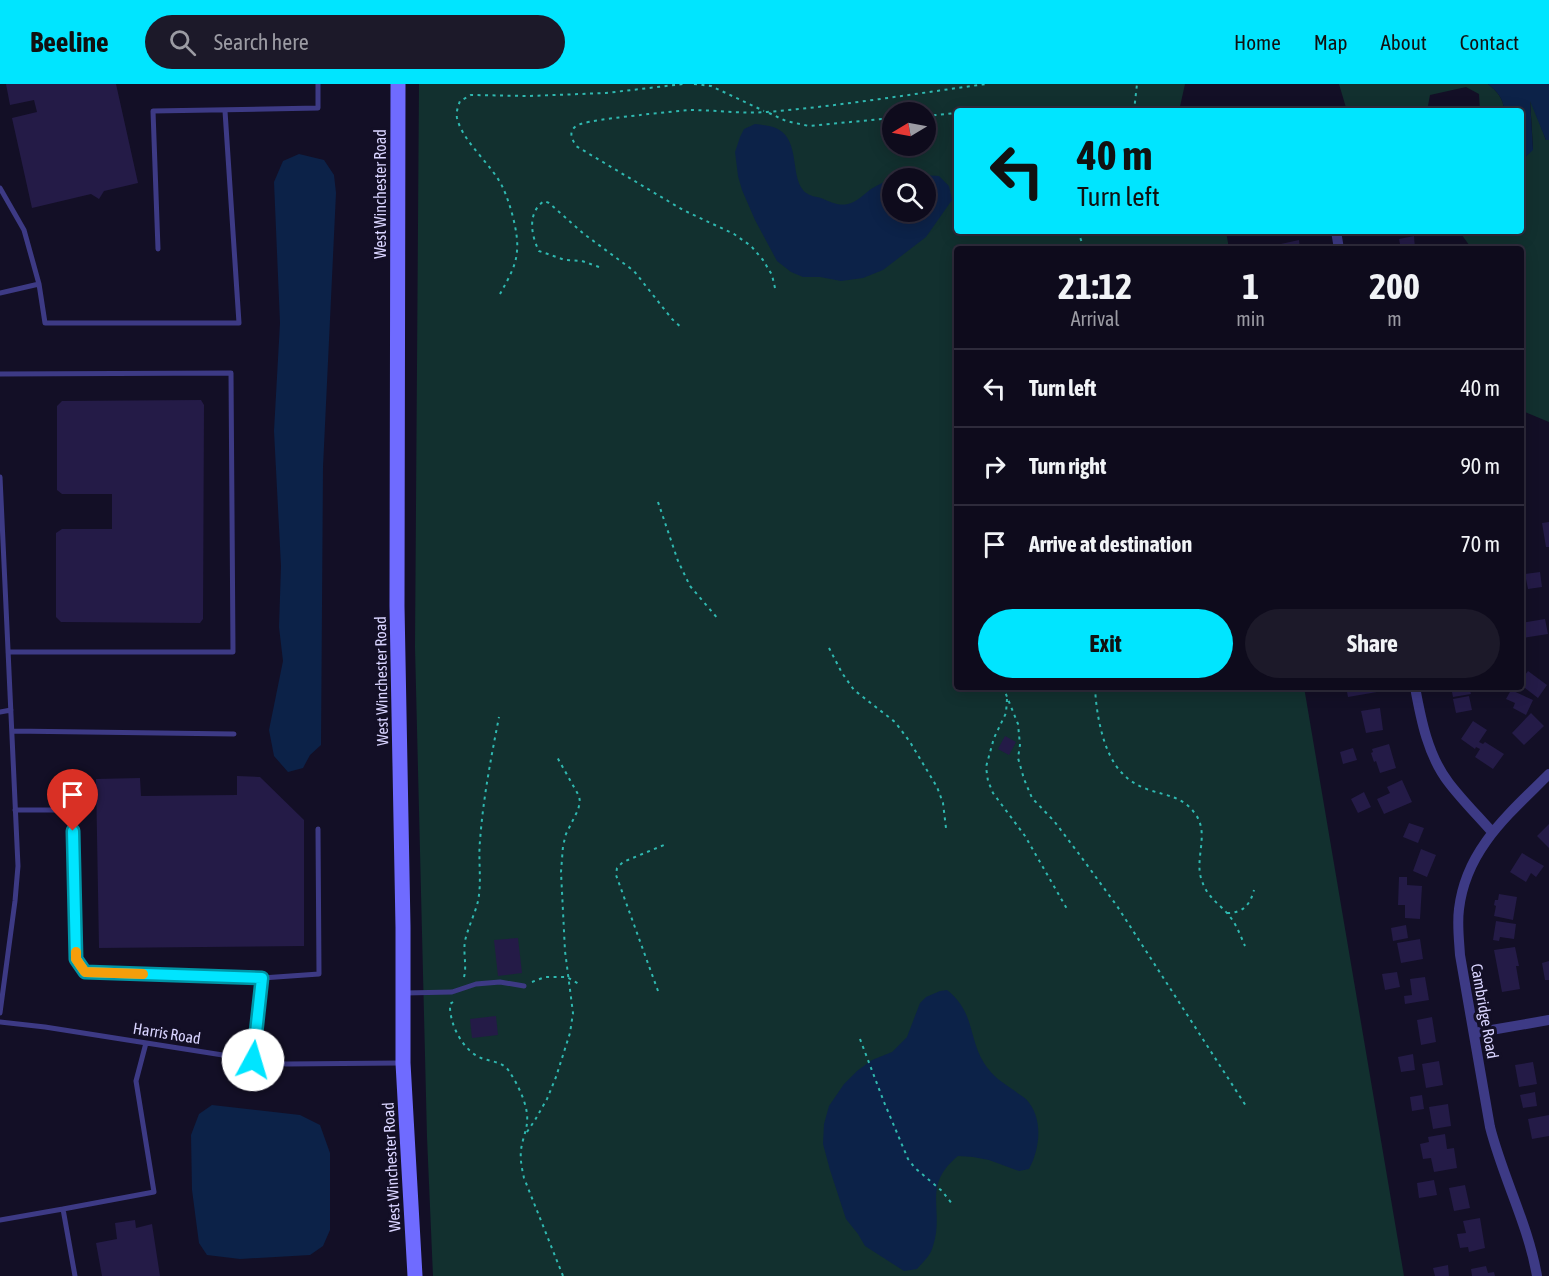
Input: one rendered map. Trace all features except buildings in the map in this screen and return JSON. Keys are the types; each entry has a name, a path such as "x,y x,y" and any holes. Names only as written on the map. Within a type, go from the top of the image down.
{"main road":[{"name":"West Winchester Road","path":"398,84 397,606 403,1063 415,1276"}],"street":[{"path":"1416,690 1425,734 1437,763 1448,782 1492,832"},
{"name":"Cambridge Road","path":"1537,1276 1527,1233 1497,1153 1490,1127 1460,955 1458,910 1469,869 1481,846 1500,822 1549,774"},
{"path":"1474,1033 1549,1020"}],"lane":[{"path":"158,249 153,111 318,108 318,84"},
{"path":"0,188 24,230 39,284 45,323 239,323 225,111"},
{"path":"0,293 39,284"},
{"path":"0,374 231,373 233,652 8,652"},
{"path":"0,477 17,878 0,1013"},
{"path":"0,712 11,710"},
{"path":"12,731 234,734"},
{"path":"15,810 73,810 76,959 85,972 262,978 319,974 318,829"},
{"path":"253,1060 262,978"},
{"path":"403,993 452,992 476,984 500,982 524,986"},
{"name":"Harris Road","path":"0,1022 286,1064 403,1063"},
{"path":"0,1220 154,1192 136,1081 146,1043"},
{"path":"63,1209 75,1276"}],"path":[{"path":"500,294 514,268 518,250 513,217 503,188 462,130 456,116 460,100 471,95 530,96 606,93 683,84"},
{"path":"694,84 711,86 786,121 809,126 882,119"},
{"path":"775,288 772,275 751,246 734,234 675,206 576,146 571,138 571,132 575,126 585,122 627,116 689,110 766,112 986,84"},
{"path":"1134,108 1137,84"},
{"path":"936,115 954,113"},
{"path":"599,267 582,261 565,260 539,251 532,229 533,215 538,206 544,201 549,203 584,234 634,271 672,319 682,328"},
{"path":"658,502 678,561 690,586 719,620"},
{"path":"829,648 854,690 895,722 910,742 937,787 946,828"},
{"path":"1004,690 1018,724 1020,745 1018,758 1032,798 1073,846 1117,906 1246,1106"},
{"path":"1095,690 1099,720 1117,767 1131,782 1153,791 1162,792 1190,806 1198,818 1201,827 1199,871 1201,879 1213,901 1227,913 1236,926 1245,946"},
{"path":"1006,696 1006,713 994,738 986,766 988,781 993,794 1025,836 1067,909"},
{"path":"499,717 481,830 478,900 465,940 466,972 460,989 450,1004 450,1011 459,1037 469,1050 479,1057 505,1066 517,1084 525,1105 527,1120 521,1151 524,1178 563,1276"},
{"path":"525,1134 535,1120 553,1084 570,1033 573,1014 561,872 566,834 580,802 579,796 556,757"},
{"path":"658,991 616,875 617,868 623,862 664,845"},
{"path":"1227,913 1244,909 1251,901 1254,890"},
{"path":"524,986 545,977 569,978 579,984"},
{"path":"860,1040 908,1159 942,1191 953,1205"}],"green space":[{"path":"419,84 1185,84 1180,108 954,108 954,234 1226,234 1228,246 954,246 954,690 1305,690 1404,1276 433,1276 427,1137 415,647"},
{"path":"1339,84 1488,84 1499,96 1504,108 1480,108 1479,94 1466,87 1430,95 1428,108 1346,108"},
{"path":"1530,98 1546,140 1549,140 1549,422 1524,410 1524,246 1470,246 1461,234 1524,234 1524,158 1533,149"}],"water":[{"path":"1488,84 1549,84 1549,140 1546,140 1530,101 1533,150 1524,158 1524,108 1504,108 1494,89"},
{"path":"755,124 773,127 783,132 792,149 798,180 808,194 837,204 848,204 882,183 882,222 936,222 936,176 949,186 952,200 926,237 883,270 863,278 841,281 803,277 791,272 777,261 742,190 735,152 744,129"},
{"path":"299,154 324,160 334,175 336,193 323,467 321,745 310,755 303,768 288,772 274,756 269,730 283,661 279,627 281,566 274,431 280,323 274,182 283,161"},
{"path":"947,990 956,998 967,1016 979,1053 987,1068 998,1079 1025,1098 1032,1107 1038,1124 1038,1143 1029,1169 1019,1171 989,1160 958,1156 947,1167 937,1188 937,1221 932,1249 917,1269 904,1271 865,1246 846,1219 823,1144 824,1124 829,1106 844,1084 872,1060 892,1052 907,1037 920,1003 926,997"},
{"path":"212,1105 300,1115 320,1125 330,1153 330,1230 323,1246 310,1255 240,1259 207,1255 199,1243 192,1190 191,1135 199,1114"}],"slow traffic":[{"path":"76,952 76,959 85,972 143,974"}],"route":[{"path":"73,831 76,959 85,972 262,978 253,1060"}]}
